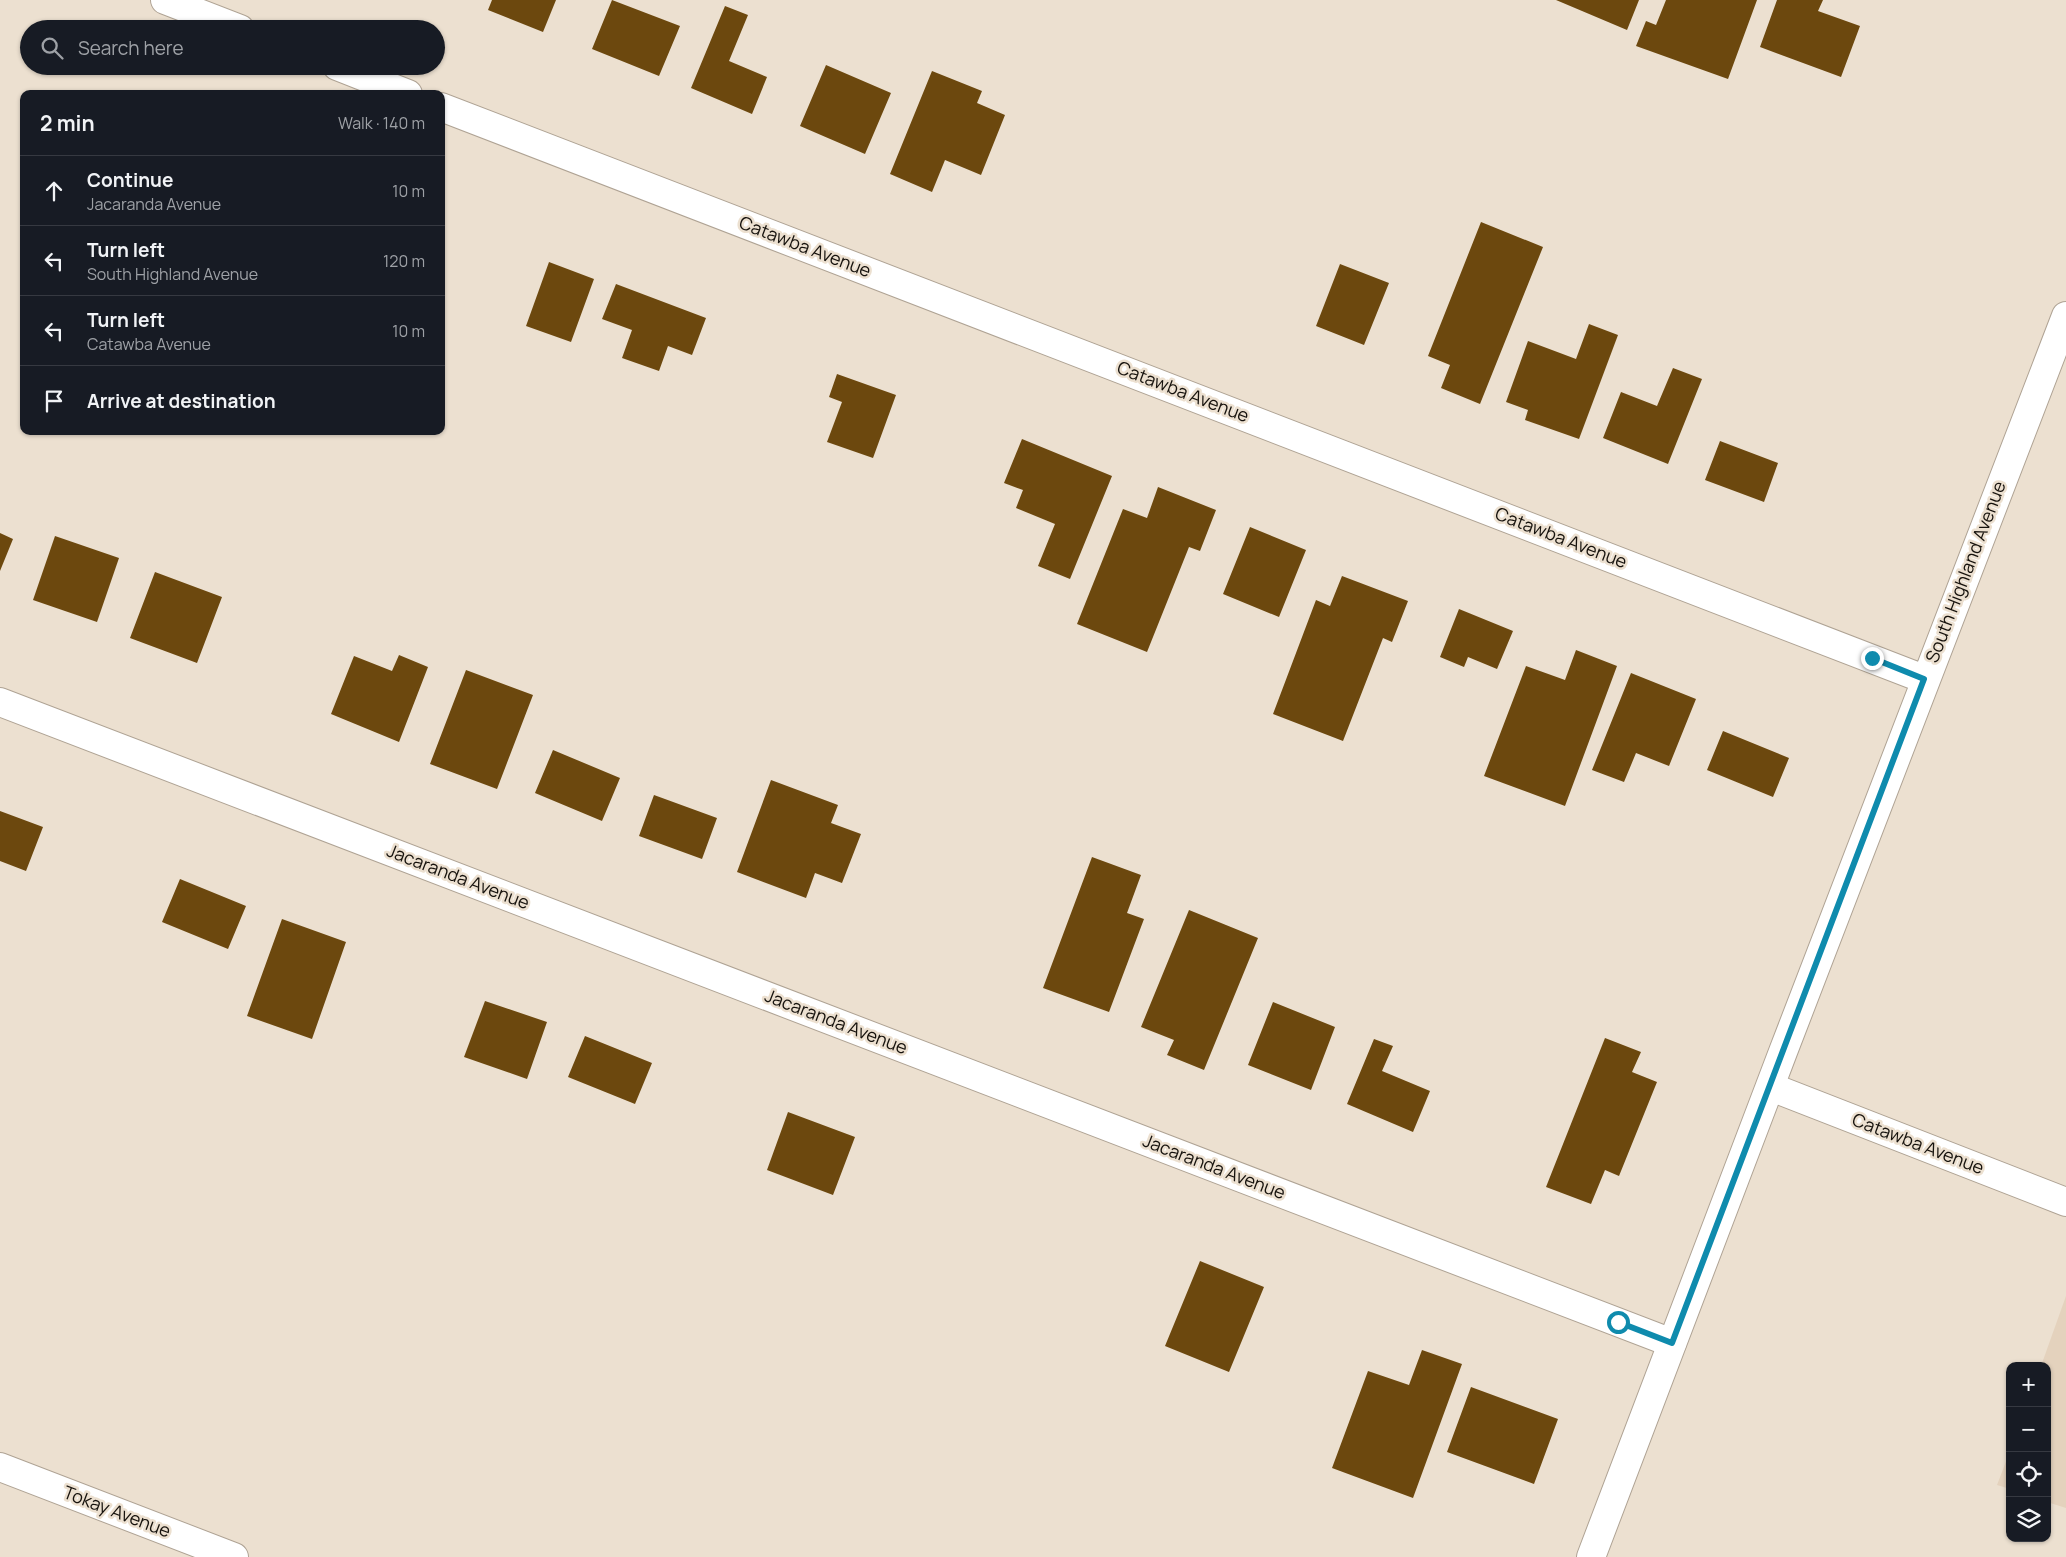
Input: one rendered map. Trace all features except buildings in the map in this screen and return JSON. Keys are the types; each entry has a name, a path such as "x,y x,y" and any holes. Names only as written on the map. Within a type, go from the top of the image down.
{"street":[{"path":"165,0 217,20"},
{"path":"360,75 398,90"},
{"name":"Catawba Avenue","path":"445,108 1924,679"},
{"name":"South Highland Avenue","path":"1591,1557 1771,1087 1924,679 2066,316"},
{"name":"Jacaranda Avenue","path":"0,702 1672,1343"},
{"name":"Catawba Avenue","path":"1771,1087 2066,1202"},
{"name":"Tokay Avenue","path":"0,1467 234,1557"}],"shaded area":[{"path":"2066,1296 2066,1508 2051,1503 2051,1362 2042,1362"},
{"path":"2006,1461 2006,1488 1997,1485"}],"route":[{"path":"1618,1322 1672,1343 1771,1087 1924,679 1872,658"}]}
